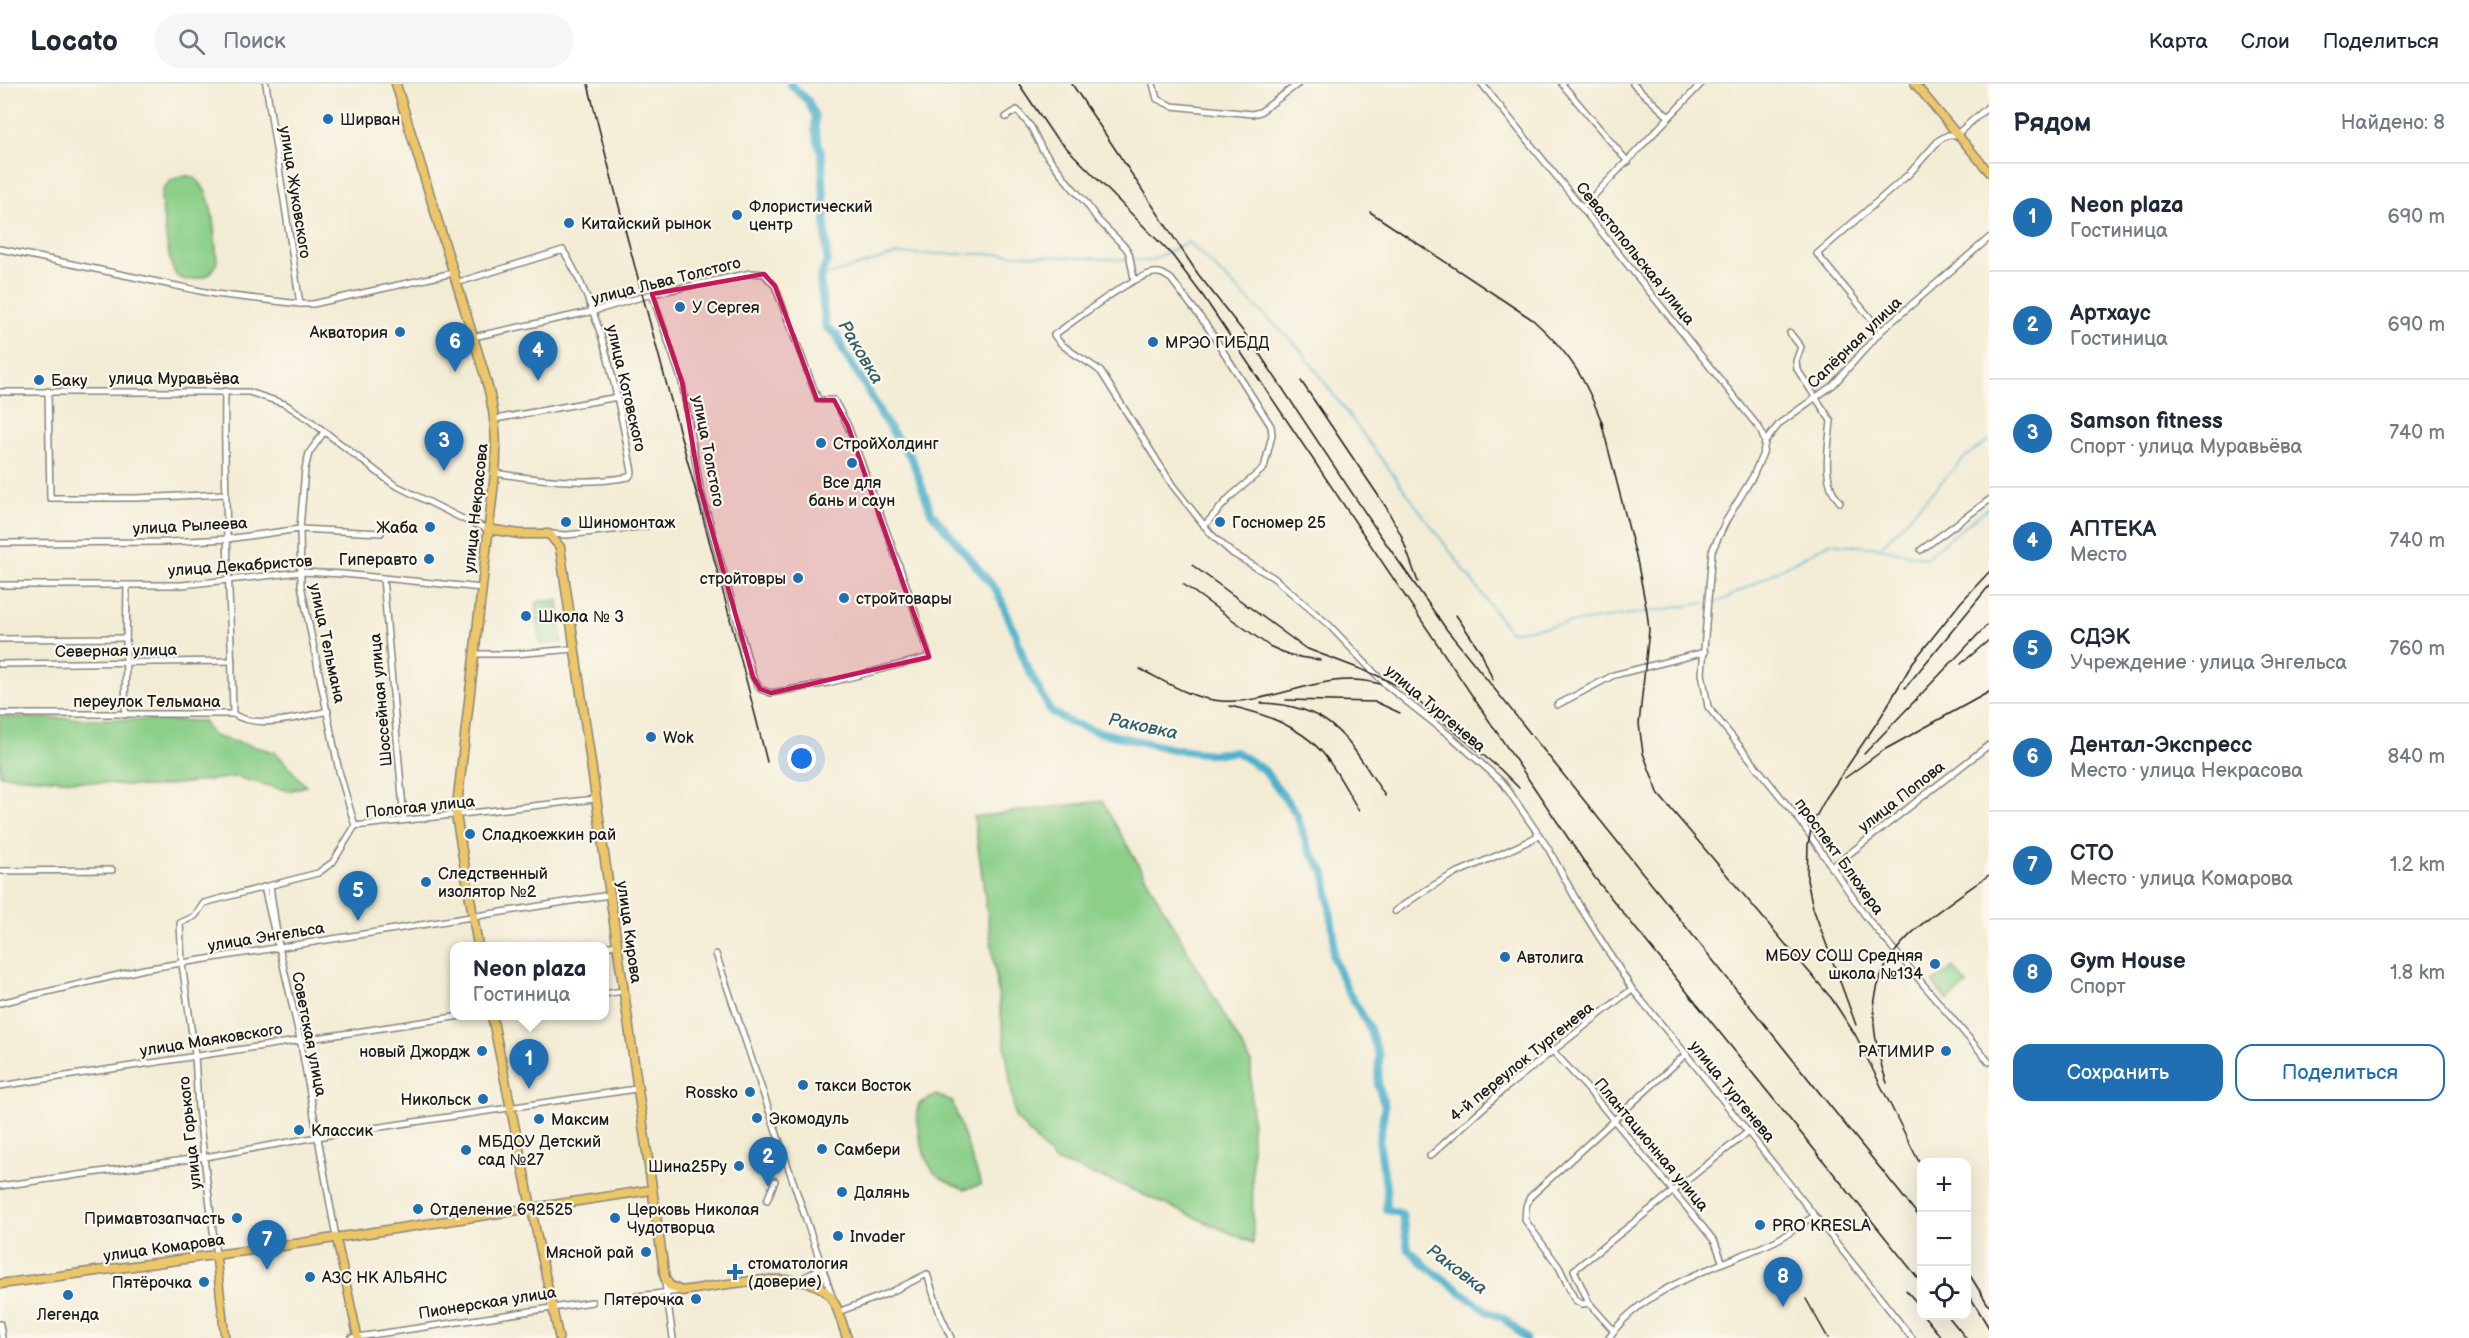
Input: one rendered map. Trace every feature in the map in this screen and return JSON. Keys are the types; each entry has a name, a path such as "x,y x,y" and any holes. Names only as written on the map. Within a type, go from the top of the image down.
{"highway":[{"name":"улица Некрасова","path":"396,84 491,396 495,419 497,445 495,473 456,815 477,942"},
{"path":"488,529 520,534 549,534"},
{"name":"улица Кирова","path":"549,534 560,547 636,1089 665,1278"},
{"path":"493,1020 531,1207"},
{"name":"улица Комарова","path":"0,1284 216,1255 651,1190"},
{"path":"665,1278 669,1285 681,1291 787,1278 801,1279 825,1290 834,1300 847,1338"}],"main road":[{"path":"1915,84 1989,172"},
{"path":"531,1207 559,1338"},
{"name":"Советская улица","path":"336,1237 355,1338"},
{"name":"улица Горького","path":"216,1255 225,1338"}],"street":[{"name":"улица Жуковского","path":"266,84 300,304"},
{"path":"1153,84 1157,99 1172,106 1252,114 1260,112 1298,84"},
{"name":"Севастопольская улица","path":"1482,84 1760,429 1765,442"},
{"path":"1563,84 1628,162"},
{"path":"1633,84 1669,117"},
{"path":"1582,208 1701,84"},
{"path":"1881,332 1817,254 1910,173 1939,140 1948,135 1956,135 1989,106"},
{"path":"1006,117 1017,110 1024,116 1042,149 1098,220 1126,248 1134,279 1155,273 1164,274 1171,279 1207,326 1271,426 1272,435 1264,468 1230,497 1204,526"},
{"name":"Сапёрная улица","path":"1765,442 1780,423 1817,398 1852,366 1881,332 1989,238"},
{"path":"0,249 215,294 300,304 313,304 453,273"},
{"name":"улица Котовского","path":"456,283 562,250 601,329 618,397 632,472 629,477 606,480 495,473"},
{"name":"улица Льва Толстого","path":"473,337 594,311 652,294 751,273 764,274 771,280 818,400 834,400 848,426 909,593 929,657"},
{"name":"улица Тургенева","path":"1134,279 1054,335 1059,343 1088,361 1107,380 1173,486 1211,534 1232,553 1274,578 1329,625 1386,685 1503,783 1539,835 1632,989 1912,1338"},
{"name":"улица Толстого","path":"652,294 684,391 704,504 753,677 760,689 771,693 828,683 929,657"},
{"path":"1790,333 1801,347 1796,361 1797,369 1831,421 1827,455 1831,485 1840,502"},
{"path":"48,391 50,498 136,498 225,494"},
{"path":"225,391 225,494 230,581 233,714"},
{"name":"улица Муравьёва","path":"0,392 249,392 285,404 393,484 488,529"},
{"path":"495,419 618,397"},
{"name":"улица Тельмана","path":"324,432 309,453 304,469 300,529 301,585 339,771 355,825"},
{"name":"проспект Блюхера","path":"1765,442 1753,476 1726,521 1712,551 1702,673 1706,704 1800,822 1831,868 1894,952 1989,1062"},
{"path":"1921,550 1989,500"},
{"path":"549,534 567,535 647,526"},
{"name":"улица Рылеева","path":"0,543 169,542 227,539 300,529 381,533"},
{"name":"улица Декабристов","path":"0,585 182,585 301,572 482,588"},
{"name":"Шоссейная улица","path":"383,578 404,820"},
{"path":"125,715 127,585"},
{"path":"0,639 126,638"},
{"path":"475,654 574,649"},
{"path":"1557,705 1614,675 1705,652"},
{"name":"Северная улица","path":"0,664 232,662"},
{"name":"переулок Тельмана","path":"0,714 233,714 245,719 274,720 328,711"},
{"name":"улица Попова","path":"1831,868 1989,745"},
{"name":"Пологая улица","path":"179,926 182,921 195,916 204,903 322,871 333,862 355,825 595,799"},
{"path":"1395,911 1454,874 1515,849 1539,835"},
{"path":"0,871 112,870"},
{"name":"Советская улица","path":"267,886 300,1039 336,1237"},
{"name":"улица Энгельса","path":"0,1003 144,969 609,895"},
{"name":"улица Горького","path":"179,926 216,1255"},
{"path":"609,946 617,945"},
{"path":"716,954 834,1300"},
{"name":"4-й переулок Тургенева","path":"1430,1156 1552,1050 1632,989"},
{"path":"609,993 623,991"},
{"name":"улица Маяковского","path":"0,1086 450,1018"},
{"name":"Плантационная улица","path":"1552,1050 1614,1119 1674,1192 1714,1242 1722,1261"},
{"path":"1589,1303 1582,1304 1575,1300 1559,1267 1525,1220 1530,1197 1686,1054"},
{"path":"0,1186 206,1157 317,1137 636,1089"},
{"path":"1614,1331 1589,1303 1574,1270 1748,1132"},
{"path":"767,1200 775,1181"},
{"path":"1610,1338 1614,1331 1658,1295 1722,1261 1776,1240 1814,1216"},
{"path":"801,1279 822,1264"},
{"path":"838,1312 890,1293 927,1274 940,1314 951,1338"},
{"name":"улица Кирова","path":"665,1278 673,1338"},
{"path":"629,1298 681,1291"},
{"name":"Пионерская улица","path":"355,1338 592,1302"},
{"path":"0,1324 2,1338"}],"highlighted area":[{"path":"764,274 775,286 817,400 834,400 848,426 929,657 771,693 760,689 753,677 700,488 682,382 652,294"}],"green space":[{"path":"190,176 198,181 209,200 217,260 210,274 188,280 177,276 171,262 161,199 166,185 179,177"},
{"path":"558,600 562,642 540,644 536,602"},
{"path":"0,717 203,721 213,736 275,752 306,786 289,791 236,777 152,787 0,775"},
{"path":"1102,801 1251,1062 1253,1243 1117,1183 1055,1161 1015,1117 974,817"},
{"path":"1953,967 1967,985 1947,1001 1933,983"},
{"path":"936,1095 952,1101 981,1185 964,1189 938,1176 928,1162 921,1142 917,1120 918,1111 919,1104"}],"waterway":[{"name":"Раковка","path":"790,84 808,101 815,116 815,130 822,157 827,260 820,280 826,327 837,335 844,353 884,420 912,459 931,512 997,591 1025,663 1051,712 1071,723 1095,731 1172,749 1211,754 1236,752 1264,770 1296,813 1309,850 1325,873 1334,937 1333,957 1348,991 1369,1027 1379,1056 1378,1085 1385,1106 1379,1141 1387,1193 1386,1209 1402,1214 1408,1249 1427,1267 1488,1312 1503,1318 1526,1338"},
{"path":"1132,260 1150,261 1188,242 1299,348 1510,632 1706,603"},
{"path":"821,277 897,254 1002,254 1127,260"},
{"path":"1711,603 1721,601 1830,543 1880,548 1965,457 1989,440"},
{"path":"1880,548 1925,558 1989,507"}],"railway":[{"path":"588,84 631,254 767,762"},
{"path":"1019,84 1052,133 1172,255 1203,296 1595,878 1917,1277"},
{"path":"1072,84 1198,274 1253,344 1378,532 1447,630 1917,1214"},
{"path":"1370,212 1533,320 1558,345 1576,369 1591,396 1604,428"},
{"path":"1301,381 1386,507 1401,535 1418,582"},
{"path":"1601,421 1637,560 1647,612 1649,630 1639,724 1643,753 1659,795 1832,999 1856,1036 1917,1158"},
{"path":"1192,565 1305,648 1376,675 1402,688 1500,769 1519,788"},
{"path":"1856,1025 1813,908 1807,880 1808,845 1812,824 1826,798 1882,715 1913,662 1961,602 1989,572"},
{"path":"1183,584 1269,646 1292,656 1320,660"},
{"path":"1905,688 1989,586"},
{"path":"1456,615 1481,652 1493,680"},
{"path":"1864,754 1989,623"},
{"path":"1961,664 1989,640"},
{"path":"1140,669 1189,693 1221,701 1261,698 1339,680 1359,680 1380,684"},
{"path":"1845,778 1882,751 1989,692"},
{"path":"1286,700 1376,702 1400,713"},
{"path":"1261,703 1286,705 1322,719 1349,743 1385,796"},
{"path":"1230,706 1279,721 1312,742 1332,765 1359,811"},
{"path":"1887,1083 1876,1043 1874,1009 1879,981 1891,958 1908,937 1931,917 1989,875"},
{"path":"1971,1277 1989,1306"},
{"path":"1906,1290 1917,1303"},
{"path":"1971,1298 1989,1328"},
{"path":"1806,1299 1828,1338"},
{"path":"1927,1320 1942,1338"},
{"path":"1951,1320 1966,1338"}],"place":[{"name":"Ширван","path":"328,119"},
{"name":"Флористический центр","path":"737,215"},
{"name":"Китайский рынок","path":"569,223"},
{"name":"У Сергея","path":"680,307"},
{"name":"Акватория","path":"400,332"},
{"name":"МРЭО ГИБДД","path":"1153,342"},
{"name":"Дентал-Экспресс","path":"455,372"},
{"name":"Баку","path":"39,380"},
{"name":"АПТЕКА","path":"538,381"},
{"name":"СтройХолдинг","path":"821,443"},
{"name":"Все для бань и саун","path":"852,463"},
{"name":"Samson fitness","path":"444,471"},
{"name":"Шиномонтаж","path":"566,522"},
{"name":"Госномер 25","path":"1220,522"},
{"name":"Жаба","path":"430,527"},
{"name":"Гиперавто","path":"429,559"},
{"name":"стройтовры","path":"798,578"},
{"name":"стройтовары","path":"844,598"},
{"name":"Школа № 3","path":"526,616"},
{"name":"Wok","path":"651,737"},
{"name":"Сладкоежкин рай","path":"470,834"},
{"name":"Следственный изолятор №2","path":"426,882"},
{"name":"СДЭК","path":"358,921"},
{"name":"Автолига","path":"1505,957"},
{"name":"МБОУ СОШ Средняя школа №134","path":"1935,964"},
{"name":"новый Джордж","path":"482,1051"},
{"name":"РАТИМИР","path":"1946,1051"},
{"name":"такси Восток","path":"803,1085"},
{"name":"Neon plaza","path":"529,1089"},
{"name":"Rossko","path":"750,1092"},
{"name":"Никольск","path":"483,1099"},
{"name":"Экомодуль","path":"757,1118"},
{"name":"Максим","path":"539,1119"},
{"name":"Классик","path":"299,1130"},
{"name":"Самбери","path":"822,1149"},
{"name":"МБДОУ Детский сад №27","path":"466,1150"},
{"name":"Шина25Ру","path":"739,1166"},
{"name":"Артхаус","path":"768,1187"},
{"name":"Далянь","path":"842,1192"},
{"name":"Отделение 692525","path":"418,1209"},
{"name":"Примавтозапчасть","path":"237,1218"},
{"name":"Церковь Николая Чудотворца","path":"615,1218"},
{"name":"PRO KRESLA","path":"1760,1225"},
{"name":"Invader","path":"838,1236"},
{"name":"Мясной рай","path":"646,1252"},
{"name":"СТО","path":"267,1270"},
{"name":"стоматология (доверие)","path":"735,1272"},
{"name":"АЗС НК АЛЬЯНС","path":"310,1277"},
{"name":"Пятёрочка","path":"204,1282"},
{"name":"Легенда","path":"68,1295"},
{"name":"Пятерочка","path":"696,1299"},
{"name":"Gym House","path":"1783,1307"}]}
